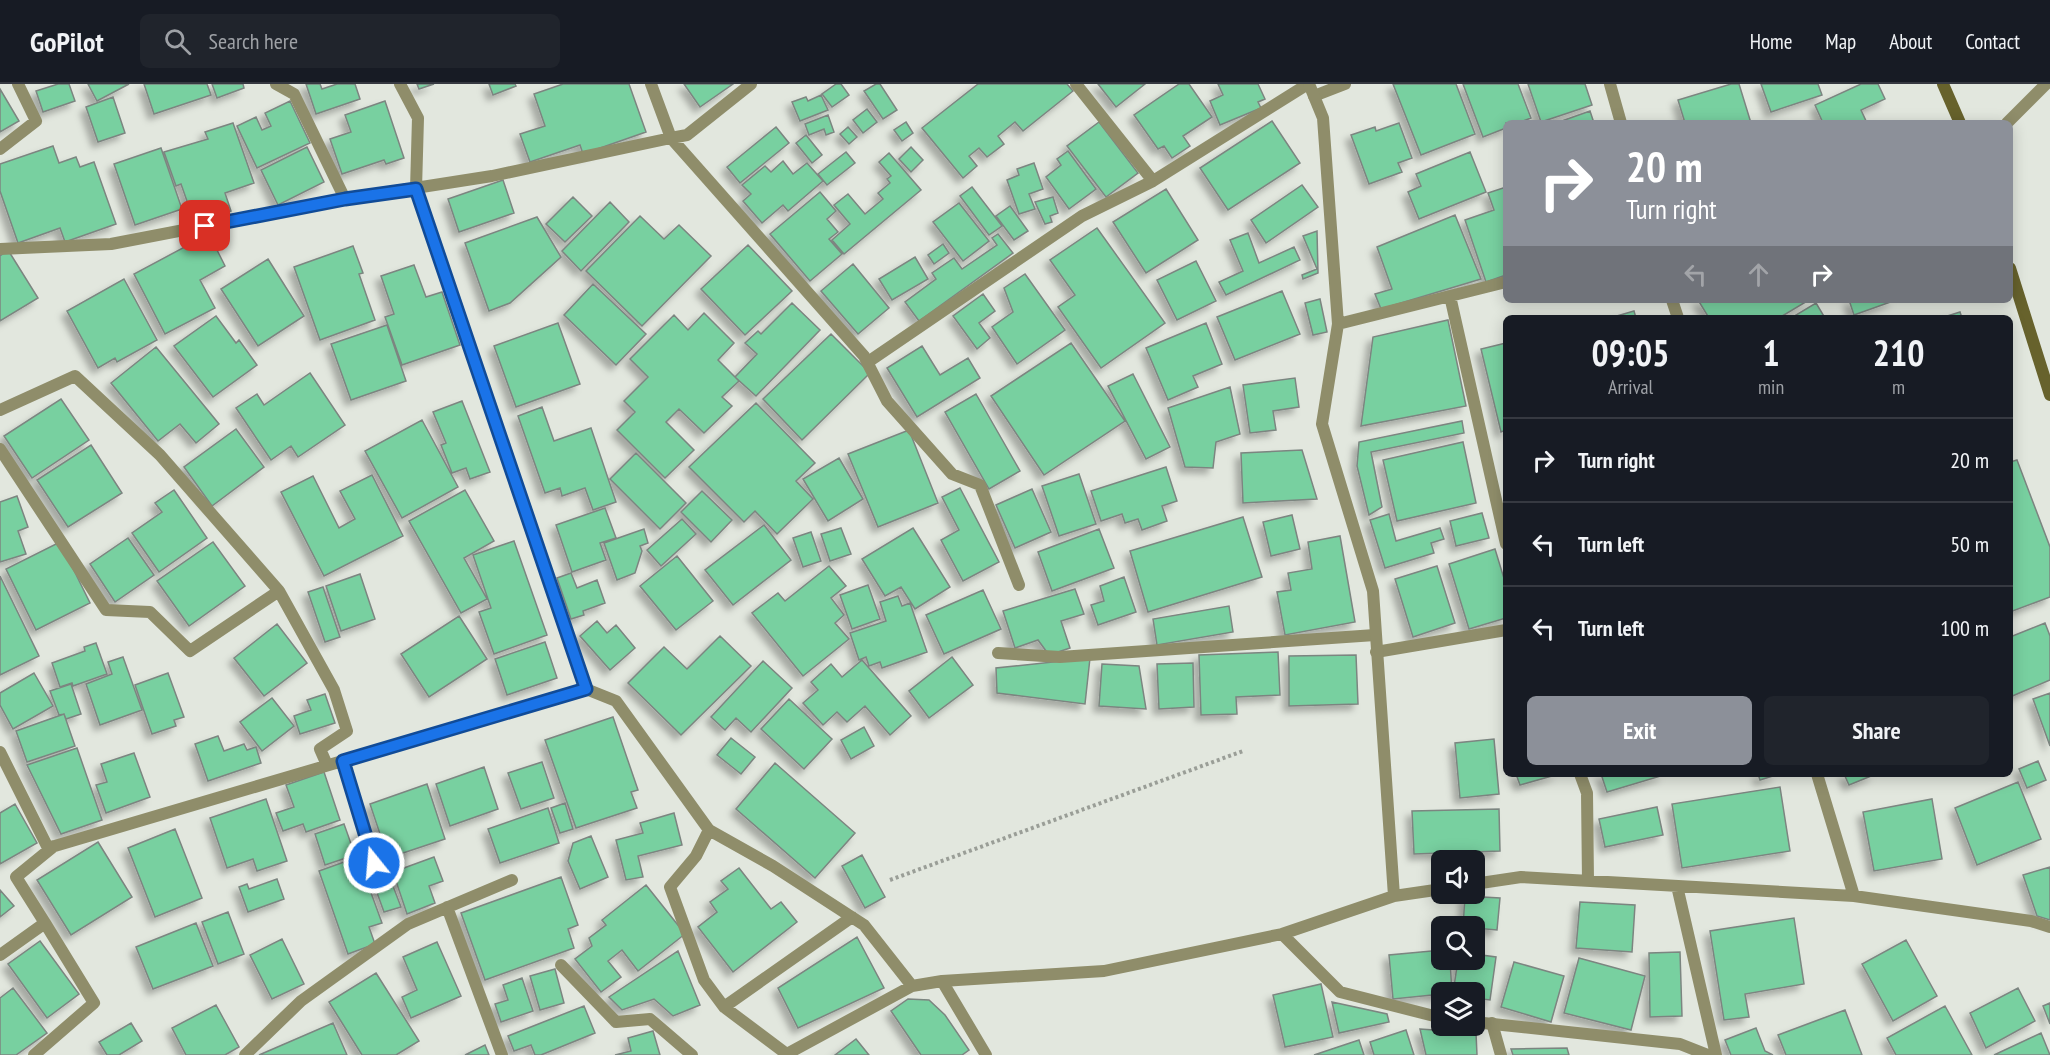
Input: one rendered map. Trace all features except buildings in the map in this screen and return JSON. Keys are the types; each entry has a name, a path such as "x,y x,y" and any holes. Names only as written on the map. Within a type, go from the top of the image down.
{"street":[{"path":"0,149 36,121 18,84"},
{"path":"276,84 294,94 345,199"},
{"path":"400,84 418,118 416,189 586,689"},
{"path":"651,84 671,138 868,362 887,401 952,474 980,485 1019,585"},
{"path":"0,249 111,244 345,199 416,189 687,135 751,84"},
{"path":"1076,84 1153,181"},
{"path":"868,362 1082,216 1153,181 1310,88 1345,84"},
{"path":"1610,84 1620,120"},
{"path":"1943,84 1959,120"},
{"path":"2010,120 2046,84"},
{"path":"1310,88 1323,118 1338,324 1322,424 1373,591 1394,896"},
{"path":"2013,278 2050,396"},
{"path":"1338,324 1503,283"},
{"path":"1450,296 1503,531"},
{"path":"0,410 75,376 159,455 279,591 334,690 347,731 321,749 327,765"},
{"path":"0,450 106,610 150,612 190,651 279,591"},
{"path":"1376,652 1503,631"},
{"path":"998,653 1060,657 1375,635"},
{"path":"0,752 48,848 586,689 616,702 709,830 773,866 864,925 912,986"},
{"path":"343,761 374,863"},
{"path":"1581,777 1587,793 1588,881"},
{"path":"1818,777 1854,896"},
{"path":"709,830 696,856 670,887 704,980 724,1007 787,1054 912,986 942,981 1104,970 1282,934 1394,896 1431,891"},
{"path":"34,1055 94,1003 16,877 54,846"},
{"path":"1485,882 1521,877 1854,896 2031,921 2050,927"},
{"path":"244,1055 311,994 408,924 512,880"},
{"path":"1677,886 1716,1055"},
{"path":"447,907 502,1055"},
{"path":"724,1007 852,917"},
{"path":"0,954 45,923"},
{"path":"1282,934 1340,992 1431,1015"},
{"path":"561,965 616,1022 650,1019 692,1055"},
{"path":"942,981 986,1055"},
{"path":"1485,1023 1680,1044 1708,1055"},
{"path":"1491,1023 1501,1055"}],"path":[{"path":"890,880 1243,751"}],"route":[{"path":"205,226 345,199 416,189 586,689 343,761 374,863"}]}
